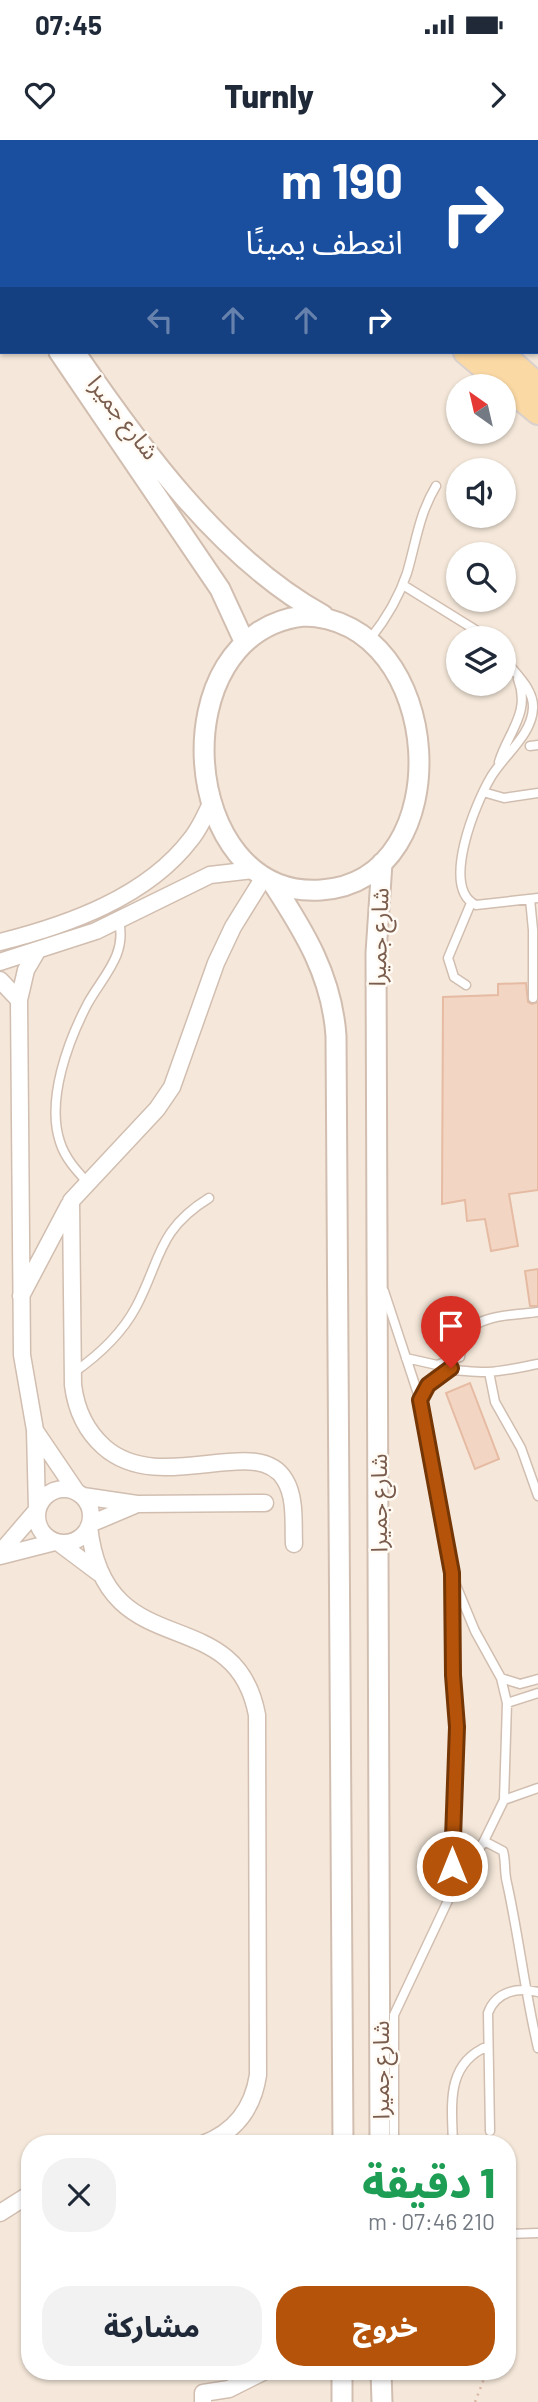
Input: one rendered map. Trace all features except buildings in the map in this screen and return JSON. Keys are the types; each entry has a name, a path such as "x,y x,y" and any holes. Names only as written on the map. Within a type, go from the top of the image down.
{"main road":[{"path":"468,354 538,412"},
{"path":"502,354 538,386"}],"street":[{"name":"شارع جميرا","path":"60,354 220,589 244,641"},
{"name":"شارع جميرا","path":"76,354 123,418 222,539 284,591 331,619"},
{"path":"0,962 36,953 119,921 210,875 263,876 298,890 330,889 363,878 382,863 408,824 416,792 418,751 414,717 403,684 387,659 370,639 331,619 291,618 266,626 244,641 220,674 210,707 205,745 212,801 229,844 263,876"},
{"path":"0,942 65,922 141,883 166,866 192,838 212,801"},
{"name":"شارع جميرا","path":"380,2135 376,942 382,863"},
{"name":"شارع جميرا","path":"263,876 320,962 331,998 335,1027 343,2135"},
{"path":"20,1298 71,1201 157,1109 172,1087 216,963 233,927 263,876"},
{"path":"36,953 26,970 19,1000 20,1298 25,1382 35,1430 40,1530 99,1573 116,1598 139,1617 166,1631 206,1643 227,1657 244,1677 254,1702 258,2075 247,2109 232,2128 221,2135"},
{"path":"0,980 19,1000"},
{"path":"71,1201 73,1373 75,1398 84,1422 99,1442 119,1458 155,1469 248,1460 273,1467 285,1479 291,1495 294,1544"},
{"path":"35,1430 90,1509 90,1525 99,1573"},
{"path":"0,1555 37,1510 44,1497 56,1490 137,1504 265,1503"},
{"path":"0,1555 57,1542 74,1541 90,1525 137,1504"},
{"path":"0,2213 21,2200"},
{"path":"210,2398 247,2380"},
{"path":"342,2380 342,2402"},
{"path":"381,2380 382,2402"}],"lane":[{"path":"370,639 388,613 402,585 418,522 436,486"},
{"path":"402,585 469,626"},
{"path":"516,676 530,691 532,716 483,792 470,823 460,873 462,893 471,902 483,906 534,898 533,998"},
{"path":"483,792 504,798 538,793"},
{"path":"466,985 454,977 448,958 471,902"},
{"path":"87,1182 65,1154 57,1131 57,1107 63,1070 77,1026 117,957 121,939 119,921"},
{"path":"533,930 538,942"},
{"path":"73,1373 98,1354 120,1332 136,1306 162,1244 188,1213 209,1198"},
{"path":"377,1268 420,1400 452,1573 453,1675 457,1727 452,1795 452,1892"},
{"path":"463,1368 460,1356 465,1334 475,1325 488,1319 538,1312"},
{"path":"406,1358 437,1365 460,1356"},
{"path":"420,1400 428,1385 451,1368 489,1372 538,1364"},
{"path":"489,1372 495,1402 534,1475 538,1496"},
{"path":"394,2135 394,2015 452,1892 484,1841 504,1800 508,1703 501,1678 475,1631 452,1573"},
{"path":"501,1678 520,1684 538,1679"},
{"path":"508,1703 538,1692"},
{"path":"504,1800 538,1788"},
{"path":"484,1841 503,1851 506,1881 515,1909 525,1989 538,2048"},
{"path":"490,2132 487,2020 490,2006 505,1993 525,1989 538,1992"},
{"path":"453,2135 454,2080 467,2059 488,2046"},
{"path":"516,2234 538,2233"}],"path":[{"path":"475,2402 484,2380"}],"shaded area":[{"path":"0,354 538,354 538,2402 0,2402"}],"route":[{"path":"451,1368 428,1385 420,1400 452,1573 453,1675 457,1727 452,1795 452,1866"}]}
